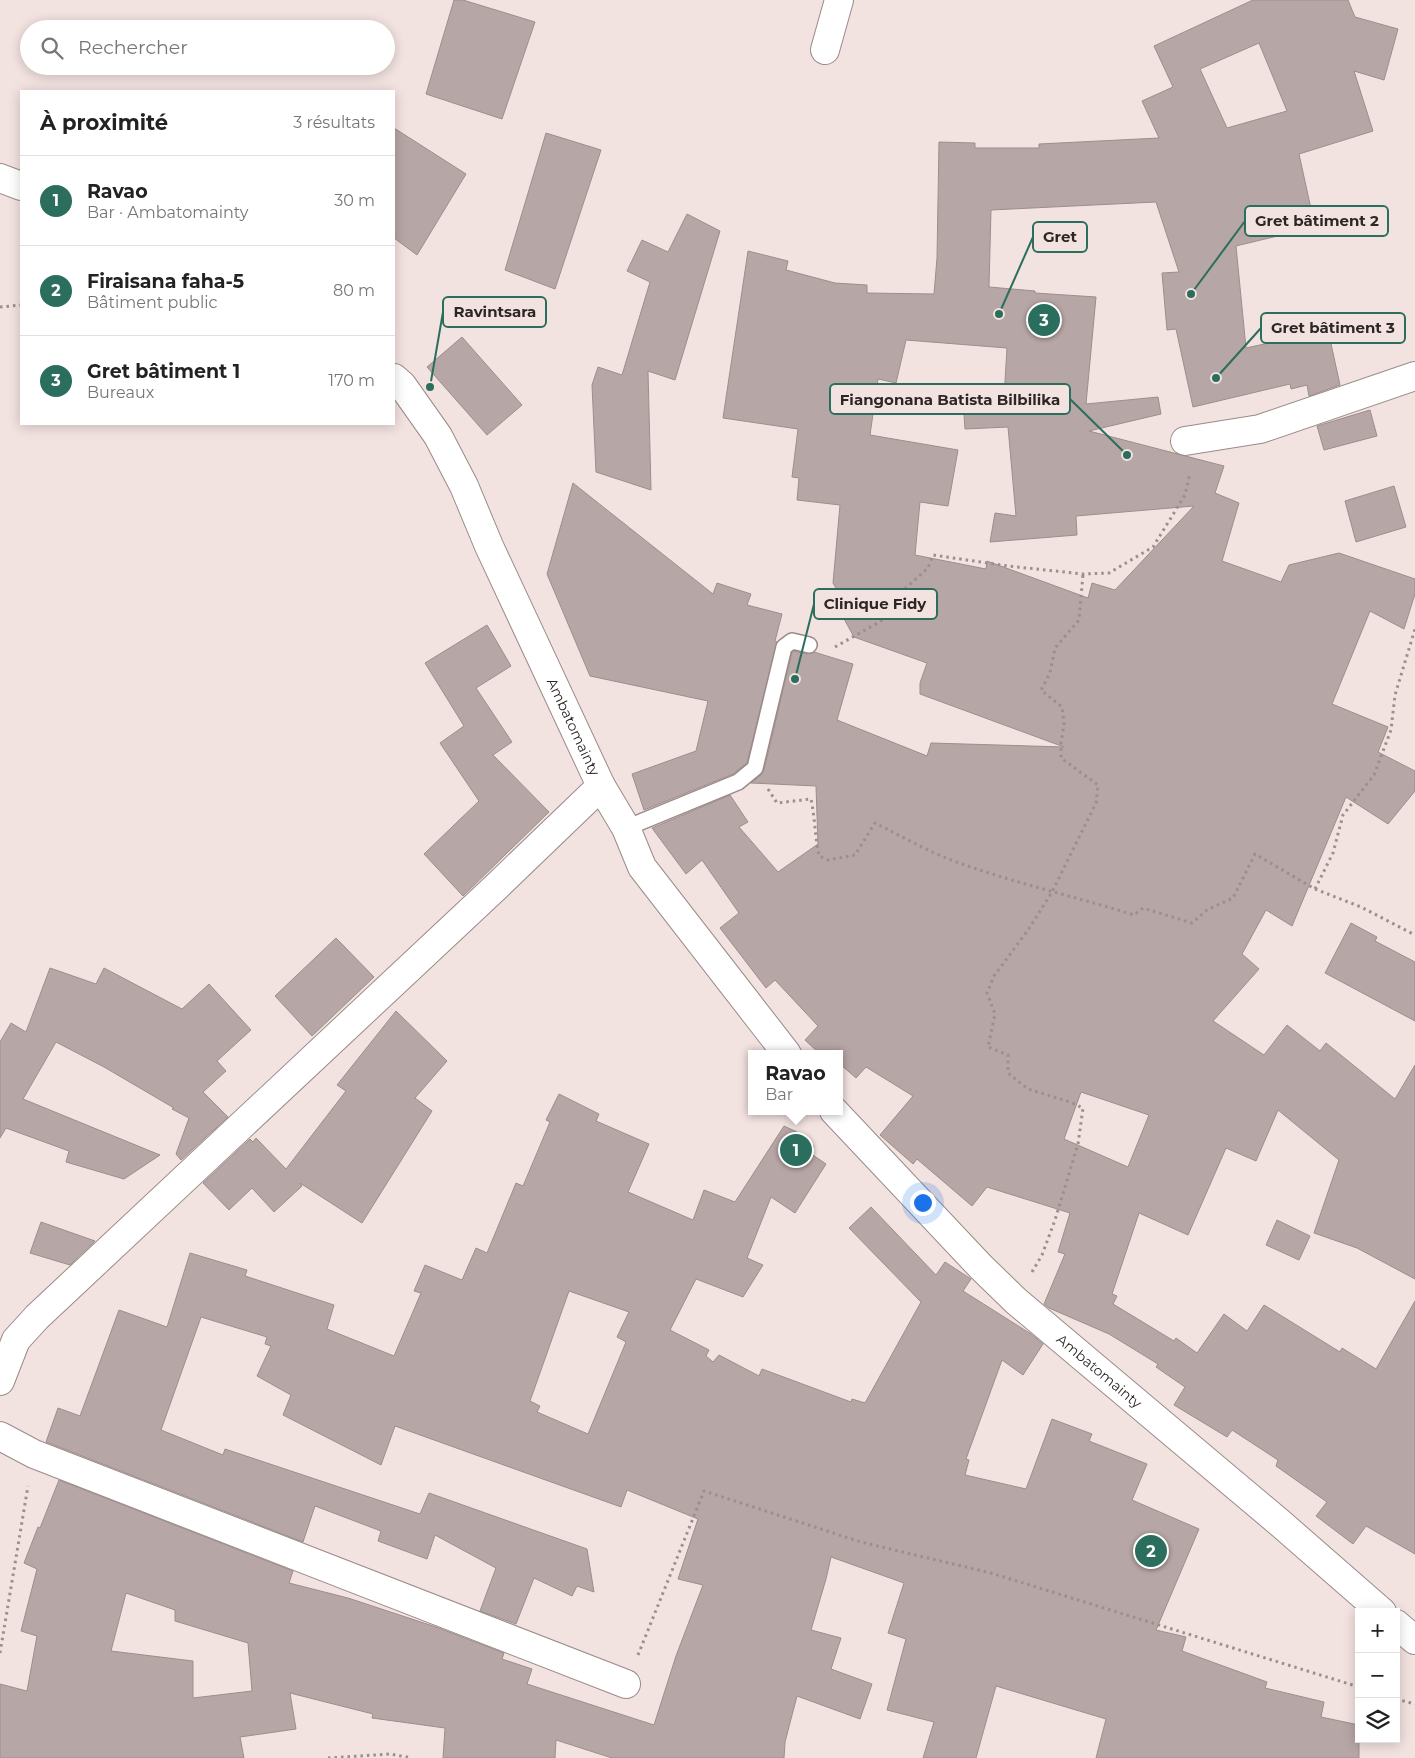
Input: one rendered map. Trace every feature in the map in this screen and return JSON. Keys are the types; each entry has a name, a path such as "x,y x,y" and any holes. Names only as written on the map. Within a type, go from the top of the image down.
{"street":[{"path":"825,50 839,0"},
{"path":"0,178 20,186"},
{"path":"1185,441 1260,429 1415,376"},
{"name":"Ambatomainty","path":"395,379 402,385 438,436 464,486 489,546 601,786 626,828 642,867 785,1050"},
{"path":"0,1381 16,1340 37,1317 497,886 601,786"},
{"name":"Ambatomainty","path":"838,1115 981,1267 1016,1301 1377,1608"},
{"path":"0,1436 34,1454 626,1684"},
{"path":"1400,1627 1415,1640"}],"lane":[{"path":"626,828 738,782 755,768 784,646 792,641 809,645"}],"path":[{"path":"0,307 20,305"},
{"path":"809,645 834,647 898,612 898,595 928,568 933,555 1083,574 1109,573 1153,547 1185,495"},
{"path":"1016,1301 1042,1255 1055,1220 1078,1144 1083,1108 1028,1089 1008,1073 1008,1055 988,1047 996,1014 987,993 994,976 1028,930 1052,892 1096,803 1098,784 1061,758 1064,724 1062,707 1041,690 1050,673 1055,648 1079,620 1083,574"},
{"path":"1314,889 1334,853 1343,815 1374,775 1392,730 1395,695 1415,629"},
{"path":"755,768 778,803 811,799 819,856 828,860 855,855 875,822 952,861 1052,892 1083,898 1134,914 1143,908 1192,923 1207,910 1233,898 1255,854 1314,889 1361,907 1415,935"},
{"path":"0,1653 34,1454"},
{"path":"626,1684 704,1491 788,1519 830,1530 861,1542 991,1573 1355,1686"},
{"path":"1400,1700 1415,1704"},
{"path":"328,1758 390,1754 412,1758"}],"building":[{"path":"454,0 463,0 535,22 502,119 426,94"},
{"path":"1253,0 1348,0 1355,17 1398,29 1384,80 1354,71 1373,131 1299,154 1315,227 1236,246 1246,348 1328,330 1340,385 1309,396 1307,385 1291,389 1290,384 1193,407 1176,329 1167,330 1162,273 1179,272 1156,202 991,210 989,287 1035,291 1035,293 1096,297 1086,404 1158,397 1161,414 1089,431 1224,466 1215,493 1239,503 1222,561 1281,582 1289,565 1339,553 1415,579 1415,594 1404,629 1370,611 1332,704 1388,727 1378,752 1415,771 1415,791 1388,824 1346,797 1292,926 1266,910 1242,954 1259,969 1213,1021 1264,1055 1287,1025 1320,1051 1326,1043 1395,1099 1415,1065 1415,1279 1357,1248 1314,1233 1339,1160 1278,1110 1256,1161 1226,1148 1188,1235 1139,1213 1112,1294 1117,1296 1113,1304 1174,1341 1176,1338 1197,1353 1224,1314 1247,1331 1264,1305 1340,1352 1342,1348 1376,1369 1415,1301 1415,1554 1366,1526 1353,1544 1316,1516 1327,1502 1276,1466 1278,1460 1232,1430 1227,1437 1174,1405 1185,1387 1156,1367 1158,1364 1109,1334 1049,1308 1044,1304 1065,1254 1058,1252 1070,1213 987,1187 972,1206 917,1159 913,1164 880,1135 913,1096 866,1067 856,1078 843,1067 843,1050 816,1050 805,1040 818,1026 775,980 766,988 720,928 739,913 702,860 686,874 652,828 730,795 748,822 739,827 778,872 818,844 816,786 751,783 764,770 792,652 794,651 807,654 814,652 853,664 837,720 927,756 931,743 1064,747 920,694 920,683 927,663 854,637 833,599 840,595 833,583 840,505 797,500 799,478 792,477 798,429 723,418 748,251 788,261 786,270 835,283 867,285 867,293 934,294 937,258 939,142 975,143 975,148 1039,148 1039,144 1159,138 1142,101 1173,87 1154,46","holes":["1259,43 1287,111 1227,128 1200,69","906,340 1007,348 1004,398 963,400 965,429 1008,427 1016,516 995,513 990,542 1077,535 1076,516 1194,506 1115,590 1092,583 1088,598 987,561 986,569 915,555 920,502 948,506 958,450 870,435 878,379 896,383","1081,1092 1149,1115 1128,1167 1064,1139"]},
{"path":"395,129 466,174 417,255 395,239"},
{"path":"546,133 601,150 555,289 505,270"},
{"path":"687,214 720,231 675,380 648,371 651,490 596,472 592,385 598,367 622,375 650,282 627,271 642,240 668,252"},
{"path":"462,337 522,405 487,435 427,367"},
{"path":"1370,410 1377,436 1324,450 1317,426"},
{"path":"573,483 713,594 717,583 751,594 747,605 782,614 775,641 777,642 747,763 733,774 644,810 632,774 696,751 708,701 590,676 547,574"},
{"path":"1394,486 1406,527 1356,542 1345,501"},
{"path":"487,625 511,666 476,688 512,742 493,755 549,812 463,896 424,854 479,801 440,743 464,726 425,663"},
{"path":"1351,923 1377,937 1375,941 1415,962 1415,1021 1325,973"},
{"path":"336,938 374,977 312,1036 275,996"},
{"path":"50,968 96,984 104,968 182,1009 209,984 251,1030 217,1061 226,1071 203,1092 228,1117 181,1160 176,1154 189,1118 104,1067 56,1042 23,1099 160,1155 124,1179 66,1162 69,1151 6,1128 0,1138 0,1042 11,1023 26,1032"},
{"path":"396,1011 447,1061 415,1098 432,1111 362,1223 300,1183 302,1186 274,1212 252,1188 229,1210 203,1183 250,1139 253,1142 256,1138 286,1169 346,1091 337,1085"},
{"path":"559,1094 599,1114 596,1121 649,1144 628,1192 693,1220 704,1190 735,1202 784,1126 797,1132 796,1134 814,1146 810,1153 826,1164 795,1213 771,1197 747,1258 763,1265 743,1297 696,1279 670,1330 709,1350 706,1356 713,1362 719,1355 759,1376 762,1369 851,1402 852,1399 865,1403 921,1302 849,1228 871,1207 936,1275 945,1262 971,1279 963,1291 1031,1334 1043,1344 1023,1375 1002,1360 966,1459 969,1460 965,1475 1026,1489 1052,1419 1092,1434 1089,1441 1147,1464 1132,1500 1199,1529 1156,1630 1186,1637 1182,1651 1267,1682 1265,1688 1324,1702 1321,1717 1355,1724 1355,1743 1359,1743 1359,1758 1096,1758 1106,1719 996,1686 976,1758 923,1758 934,1722 887,1710 906,1639 888,1633 904,1583 831,1557 811,1630 841,1638 831,1669 872,1684 860,1719 797,1696 785,1742 784,1758 612,1758 556,1740 555,1758 443,1758 445,1728 372,1718 373,1714 290,1693 296,1729 240,1737 244,1758 0,1758 0,1684 27,1691 37,1636 21,1631 37,1569 24,1563 59,1480 293,1571 289,1583 348,1598 436,1627 504,1653 502,1659 532,1669 527,1684 654,1725 676,1656 703,1585 678,1579 698,1519 627,1490 621,1507 395,1426 381,1465 283,1415 291,1395 257,1376 271,1346 265,1344 267,1337 201,1317 161,1430 223,1455 225,1449 420,1514 429,1493 587,1549 594,1592 577,1586 572,1596 534,1578 516,1624 480,1611 496,1568 435,1535 427,1559 378,1541 381,1531 315,1506 303,1542 46,1442 58,1408 80,1416 119,1310 167,1327 190,1253 247,1270 245,1276 334,1305 327,1329 394,1356 421,1293 414,1291 425,1265 462,1280 476,1248 487,1253 516,1183 523,1186 550,1122 546,1120","holes":["569,1291 629,1312 617,1337 626,1342 588,1434 537,1412 540,1406 530,1401","126,1593 175,1610 175,1621 248,1643 252,1691 193,1698 193,1661 111,1651"]},
{"path":"1277,1220 1310,1236 1299,1260 1266,1245"},
{"path":"41,1222 95,1241 70,1265 30,1253"}],"place":[{"name":"Gret bâtiment 2","path":"1191,294"},
{"name":"Gret","path":"999,314"},
{"name":"Gret bâtiment 1","path":"1044,320"},
{"name":"Gret bâtiment 3","path":"1216,378"},
{"name":"Ravintsara","path":"430,387"},
{"name":"Fiangonana Batista Bilbilika","path":"1127,455"},
{"name":"Clinique Fidy","path":"795,679"},
{"name":"Ravao","path":"796,1150"},
{"name":"Firaisana faha-5","path":"1151,1551"}]}
